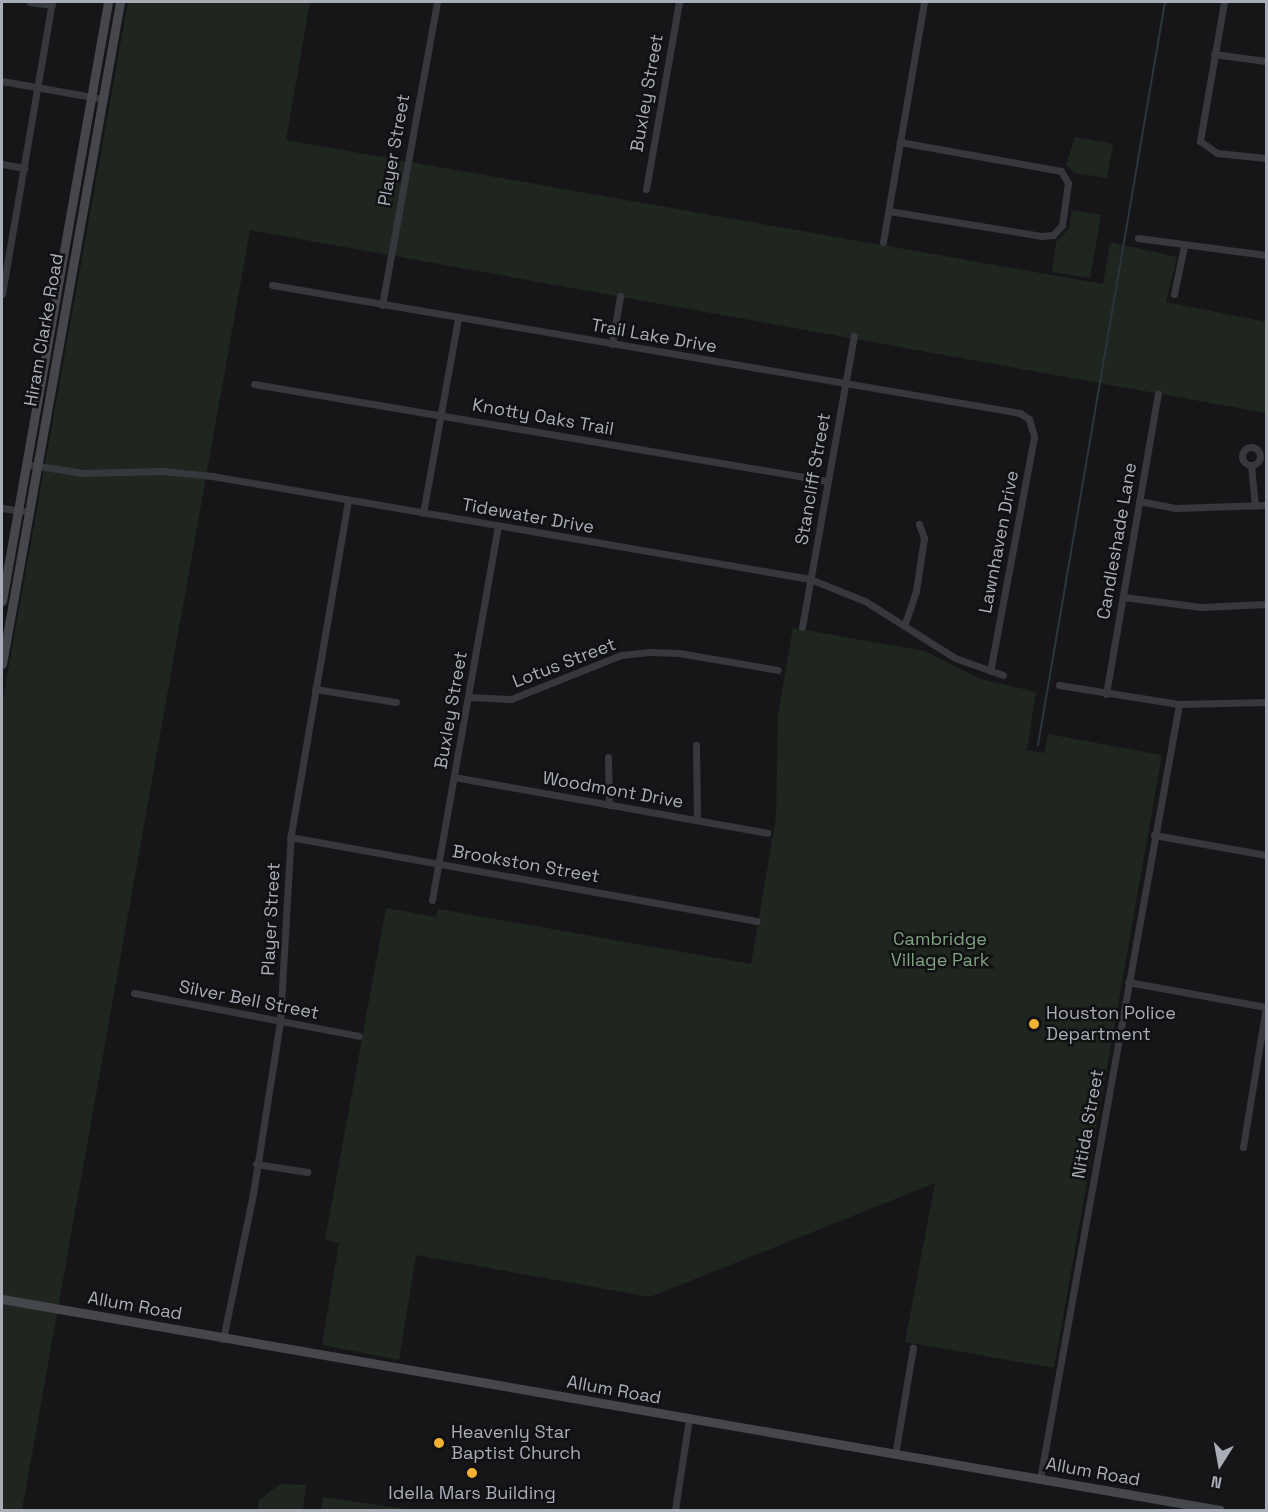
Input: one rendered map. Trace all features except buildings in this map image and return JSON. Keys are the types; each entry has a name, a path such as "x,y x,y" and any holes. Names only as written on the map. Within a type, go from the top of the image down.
{"main road":[{"name":"Hiram Clarke Road","path":"2,602 108,2"},
{"name":"Hiram Clarke Road","path":"2,664 4,640 120,2"},
{"path":"69,217 81,218"},
{"path":"47,342 59,344"},
{"name":"Allum Road","path":"2,1299 1220,1510"}],"street":[{"path":"2,294 5,251 25,168 52,3 30,2"},
{"name":"Player Street","path":"382,304 436,2"},
{"name":"Buxley Street","path":"646,189 679,2"},
{"path":"883,242 924,2"},
{"path":"1224,2 1200,141 1206,148 1217,153 1266,158"},
{"path":"1214,54 1266,61"},
{"path":"2,81 103,99"},
{"path":"889,211 1050,236 1062,225 1068,187 1064,173 900,142"},
{"path":"2,164 25,168"},
{"path":"1138,238 1184,246 1266,255"},
{"path":"1174,294 1184,246"},
{"name":"Trail Lake Drive","path":"272,285 846,383 1020,414 1029,419"},
{"path":"612,344 620,296"},
{"path":"423,513 458,318"},
{"name":"Stancliff Street","path":"802,627 854,336"},
{"name":"Knotty Oaks Trail","path":"254,384 828,482"},
{"name":"Candleshade Lane","path":"1106,694 1158,393"},
{"name":"Lawnhaven Drive","path":"990,671 1034,437 1029,419"},
{"name":"Tidewater Drive","path":"26,464 82,473 163,471 212,476 810,579 865,602 955,657 1003,675"},
{"path":"1251,465 1255,506"},
{"name":"Player Street","path":"223,1339 280,1022 290,837 348,501"},
{"path":"1139,501 1175,508 1266,505"},
{"path":"2,508 28,512"},
{"path":"904,626 916,591 924,538 919,524"},
{"name":"Buxley Street","path":"432,900 498,526"},
{"path":"1123,597 1202,607 1266,604"},
{"name":"Lotus Street","path":"468,697 511,699 621,655 651,652 679,653 778,670"},
{"path":"1059,686 1179,704 1266,702"},
{"path":"315,689 396,702"},
{"name":"Nitida Street","path":"1040,1479 1179,704"},
{"path":"696,745 697,820"},
{"path":"608,757 609,804"},
{"name":"Woodmont Drive","path":"454,777 767,833"},
{"path":"1154,835 1266,855"},
{"name":"Brookston Street","path":"290,837 757,921"},
{"path":"1128,982 1266,1007 1242,1147"},
{"name":"Silver Bell Street","path":"134,993 359,1036"},
{"path":"256,1164 307,1172"},
{"path":"895,1455 913,1348"},
{"path":"675,1510 689,1419"}],"green space":[{"path":"128,2 310,2 286,140 1103,284 1110,242 1177,257 1166,302 1266,322 1266,413 250,230 22,1510 2,1510 2,704"},
{"path":"1075,137 1113,144 1107,178 1074,173 1066,165"},
{"path":"1072,210 1101,215 1090,278 1052,272 1056,242 1069,229"},
{"name":"Cambridge Village Park","path":"793,628 925,651 980,679 1036,692 1027,750 1044,753 1048,734 1162,755 1054,1368 905,1342 935,1183 650,1297 416,1255 399,1360 322,1345 339,1243 325,1240 386,908 436,917 438,909 751,964 776,818 778,715"},
{"path":"280,1484 306,1485 303,1510 258,1510 258,1501"},
{"path":"323,1497 413,1510 321,1510"}],"waterway":[{"path":"1038,745 1165,2"}],"place":[{"name":"Houston Police Department","path":"1034,1024"},
{"name":"Heavenly Star Baptist Church","path":"439,1443"},
{"name":"Idella Mars Building","path":"472,1473"}]}
